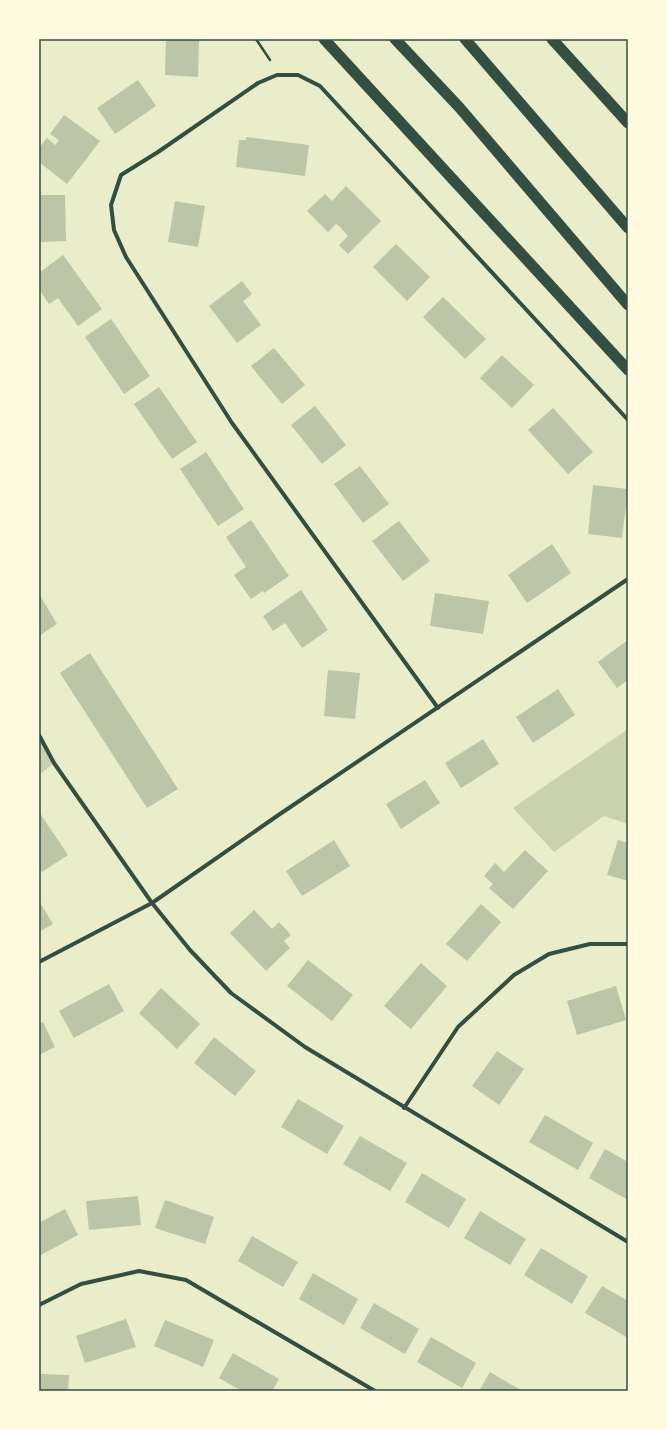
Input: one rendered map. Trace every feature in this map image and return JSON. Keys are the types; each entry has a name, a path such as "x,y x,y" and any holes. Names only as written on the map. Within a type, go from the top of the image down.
{"highway":[{"path":"324,39 628,370"},
{"path":"395,39 459,107 628,305"},
{"path":"465,39 628,228"},
{"path":"552,39 628,123"}],"street":[{"path":"438,708 232,422 126,257 114,230 111,206 121,175 158,152 258,83 277,75 298,75 320,86 628,420"},
{"path":"39,962 152,903 628,580"},
{"path":"39,735 54,763 152,903 190,950 231,993 305,1047 628,1242"},
{"path":"404,1108 458,1027 514,975 549,954 590,944 628,944"},
{"path":"39,1305 81,1284 139,1271 186,1280 375,1391"}],"path":[{"path":"256,39 268,56 277,75"}],"green space":[{"path":"628,729 628,824 604,816 554,852 513,808"},
{"path":"39,735 54,763 39,775"}],"building":[{"path":"166,39 199,39 198,77 165,75"},
{"path":"138,80 156,106 115,134 97,108"},
{"path":"64,115 100,141 67,184 39,162 39,148 47,138 55,145 59,140 50,134"},
{"path":"246,137 309,145 305,176 236,167 239,140 246,140"},
{"path":"346,186 381,221 348,254 339,245 348,236 340,227 336,224 328,232 307,211 325,194 332,201"},
{"path":"39,195 65,195 66,241 39,242"},
{"path":"175,201 205,206 198,247 168,242"},
{"path":"396,244 430,277 407,301 373,267"},
{"path":"63,255 102,309 78,326 58,298 49,304 39,289 39,273"},
{"path":"242,281 252,294 243,301 261,325 237,343 209,306"},
{"path":"443,297 486,339 465,359 423,317"},
{"path":"111,319 150,376 124,394 85,337"},
{"path":"274,348 305,385 282,404 251,366"},
{"path":"502,355 534,385 512,408 480,378"},
{"path":"159,387 197,442 172,459 134,404"},
{"path":"315,406 346,445 322,464 291,425"},
{"path":"553,408 593,452 568,474 528,430"},
{"path":"206,452 244,509 218,526 180,469"},
{"path":"360,466 389,504 363,523 334,484"},
{"path":"593,485 628,489 622,538 588,534"},
{"path":"251,520 289,576 264,593 263,591 251,599 234,575 246,567 226,537"},
{"path":"399,521 430,561 403,581 372,541"},
{"path":"552,544 571,573 527,603 508,575"},
{"path":"301,590 328,630 302,648 285,623 273,631 263,616"},
{"path":"435,593 489,601 483,634 430,626"},
{"path":"39,594 57,624 39,636"},
{"path":"628,640 628,680 617,688 598,662"},
{"path":"90,653 178,789 147,808 60,673"},
{"path":"328,670 360,673 355,719 324,716"},
{"path":"558,689 575,715 533,743 516,717"},
{"path":"483,739 499,764 461,788 445,763"},
{"path":"425,780 440,803 401,829 386,804"},
{"path":"39,812 68,855 42,872 39,868"},
{"path":"334,840 350,866 302,896 286,871"},
{"path":"618,840 628,843 628,881 607,875"},
{"path":"525,850 548,871 513,909 489,888 493,884 484,876 495,863 504,872"},
{"path":"39,901 53,924 39,932"},
{"path":"481,904 501,922 467,961 446,944"},
{"path":"254,910 272,929 279,922 291,935 284,941 290,948 266,971 230,933"},
{"path":"308,960 353,995 332,1021 287,986"},
{"path":"421,963 447,986 411,1029 384,1006"},
{"path":"109,984 124,1011 74,1038 59,1011"},
{"path":"616,986 626,1020 577,1035 567,1001"},
{"path":"161,988 200,1024 177,1049 139,1013"},
{"path":"43,1022 55,1047 39,1055 39,1024"},
{"path":"214,1037 256,1071 235,1096 194,1063"},
{"path":"497,1051 524,1069 499,1105 472,1086"},
{"path":"298,1099 344,1126 327,1154 281,1127"},
{"path":"545,1115 593,1143 578,1170 529,1142"},
{"path":"360,1136 407,1163 390,1191 343,1164"},
{"path":"605,1149 628,1162 628,1200 589,1178"},
{"path":"422,1173 466,1199 449,1228 405,1202"},
{"path":"138,1196 141,1225 89,1230 86,1201"},
{"path":"165,1200 214,1217 205,1244 155,1228"},
{"path":"65,1209 78,1235 39,1256 39,1223"},
{"path":"480,1211 526,1239 510,1265 464,1238"},
{"path":"252,1236 298,1262 283,1287 238,1261"},
{"path":"541,1248 588,1276 572,1304 524,1275"},
{"path":"313,1273 358,1299 344,1325 299,1299"},
{"path":"602,1286 628,1301 628,1338 585,1313"},
{"path":"374,1303 419,1329 405,1354 360,1328"},
{"path":"126,1319 136,1347 85,1363 76,1336"},
{"path":"165,1320 214,1340 203,1367 154,1346"},
{"path":"431,1337 476,1363 462,1388 417,1362"},
{"path":"233,1353 279,1379 272,1391 242,1391 219,1378"},
{"path":"490,1372 512,1385 523,1391 479,1391"},
{"path":"40,1374 69,1375 68,1391 39,1391"}]}
